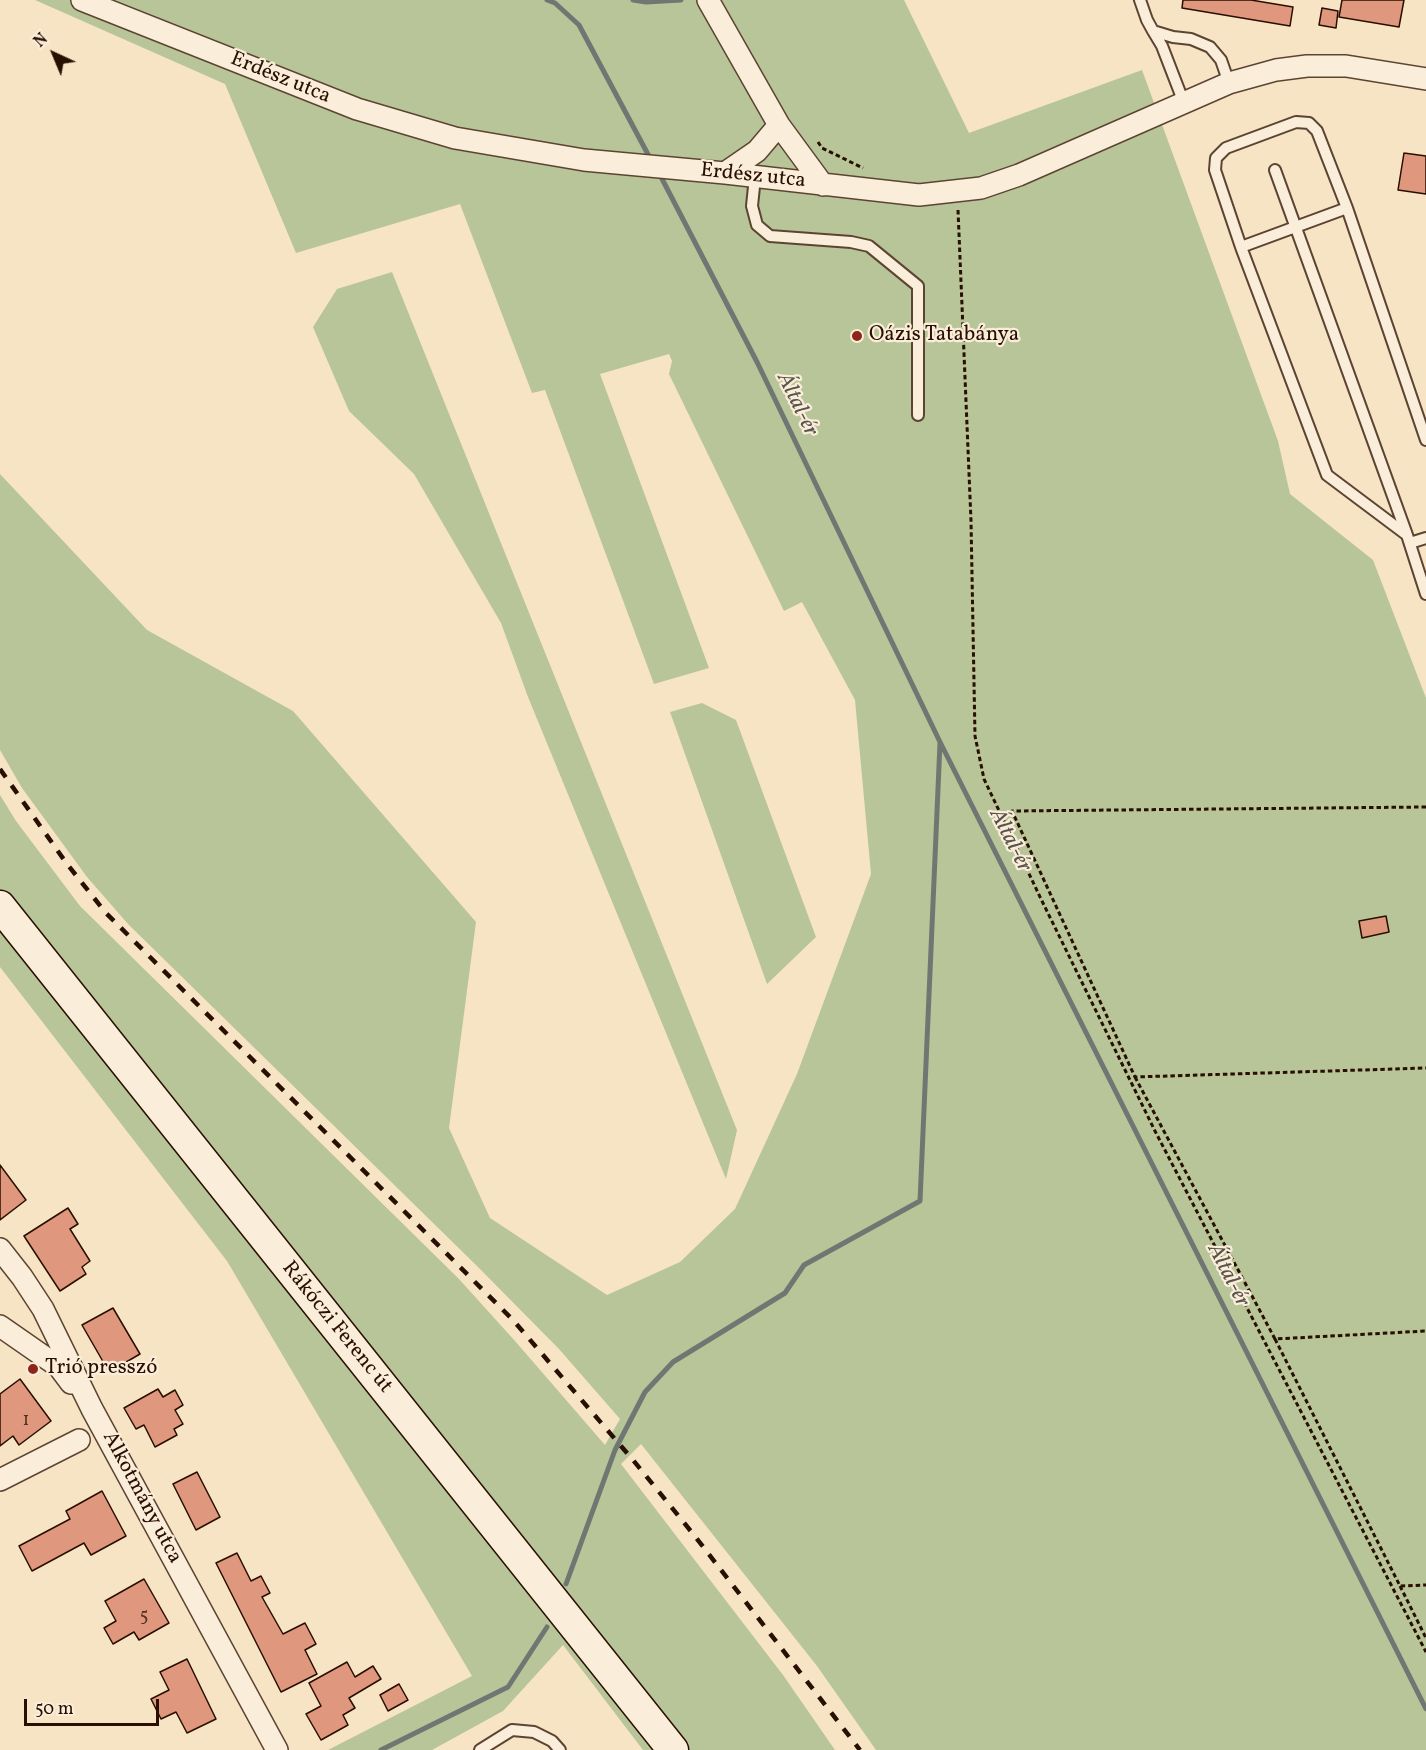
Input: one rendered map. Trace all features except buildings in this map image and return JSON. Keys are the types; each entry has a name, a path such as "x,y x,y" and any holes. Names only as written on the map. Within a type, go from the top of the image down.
{"main road":[{"name":"Rákóczi Ferenc út","path":"0,906 672,1750"}],"street":[{"name":"Erdész utca","path":"82,0 323,97 455,138 584,160 919,195 981,188 1019,175 1229,83 1276,70 1307,66 1346,66 1426,79"},
{"path":"708,0 779,125 823,185"},
{"path":"725,173 757,150 779,125"},
{"name":"Alkotmány utca","path":"0,1249 22,1276 43,1309 92,1409 277,1750"},
{"path":"0,1326 59,1367 92,1409"},
{"path":"0,1480 79,1440"}],"lane":[{"path":"1140,0 1147,20 1162,46 1184,104"},
{"path":"1153,31 1173,38 1191,39 1210,47 1221,60 1229,83"},
{"path":"1426,440 1347,208 1317,131 1309,123 1296,122 1226,148 1216,158 1215,170 1241,247 1327,475 1408,539 1426,538"},
{"path":"1275,170 1426,594"},
{"path":"755,177 752,206 757,225 770,236 851,242 869,246 918,286 918,415"},
{"path":"1241,247 1347,208"},
{"path":"480,1750 512,1730 534,1732 552,1741 560,1750"}],"path":[{"path":"816,140 822,148 867,170"},
{"path":"957,191 971,521 975,736 984,778 1155,1131 1426,1652"},
{"path":"1426,807 1012,811 1135,1077 1275,1339 1426,1638"},
{"path":"1135,1077 1426,1068"},
{"path":"1275,1339 1426,1332"},
{"path":"1400,1586 1426,1585"}],"green space":[{"path":"35,0 904,0 969,133 1142,70 1278,441 1290,494 1373,560 1426,698 1426,1750 876,1750 817,1666 641,1444 621,1464 783,1675 835,1750 643,1750 563,1645 503,1711 432,1750 328,1750 472,1676 227,1261 0,967 0,795 16,821 80,906 459,1279 605,1445 620,1419 559,1349 478,1267 128,924 87,877 22,788 0,750 0,474 147,630 293,711 476,922 449,1128 490,1218 607,1295 680,1262 735,1209 797,1074 871,874 855,700 802,602 784,611 669,374 672,361 669,354 600,374 709,668 654,684 545,390 532,393 460,204 296,253 225,84"},
{"path":"392,272 737,1130 726,1179 528,697 501,623 414,474 349,411 313,327 337,289"},
{"path":"702,703 736,720 816,937 767,984 670,712"}],"waterway":[{"name":"Által-ér","path":"547,0 555,3 579,25 651,160"},
{"path":"633,0 646,2 681,0"},
{"name":"Által-ér","path":"659,173 757,362 940,742 1426,1709"},
{"path":"566,1584 615,1450 645,1392 673,1362 785,1293 804,1265 920,1201 940,743"},
{"path":"381,1750 508,1687 547,1627"}],"railway":[{"path":"0,769 67,864 106,913 513,1320 694,1535 860,1750"}],"place":[{"name":"Oázis Tatabánya","path":"857,336"},
{"name":"Trió presszó","path":"33,1369"}]}
